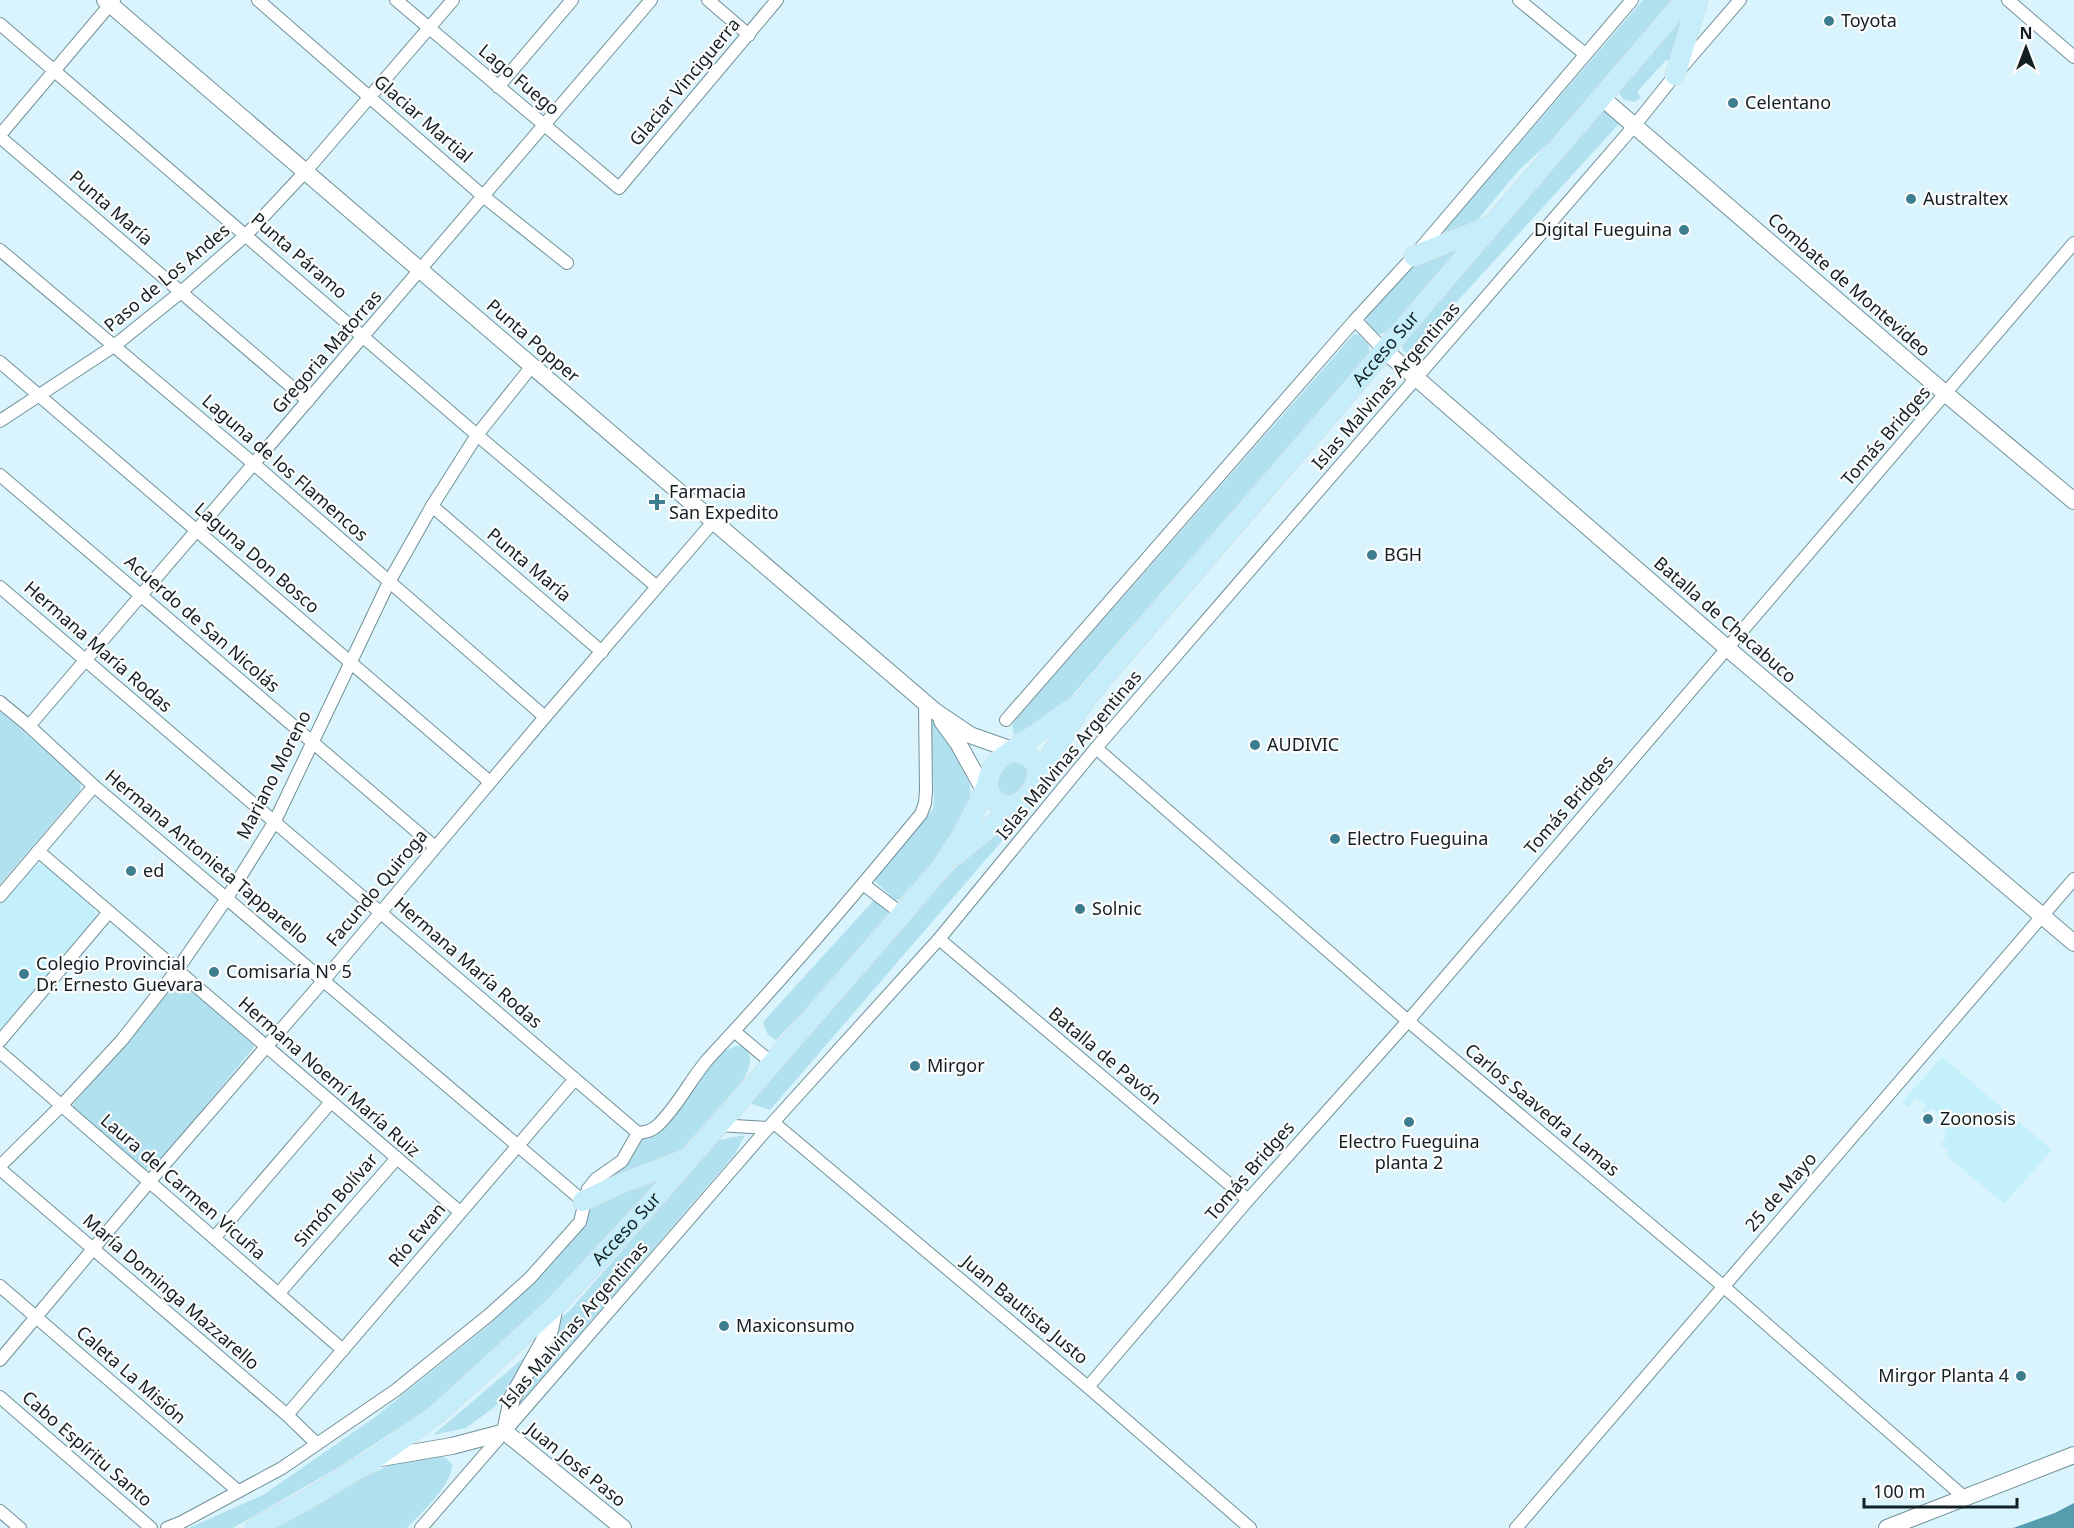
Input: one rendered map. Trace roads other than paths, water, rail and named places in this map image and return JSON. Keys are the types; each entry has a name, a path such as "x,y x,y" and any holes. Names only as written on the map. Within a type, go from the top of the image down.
{"main road":[{"name":"Acceso Sur","path":"1037,778 1086,699 1685,0"},
{"path":"1675,75 1698,0"},
{"path":"1414,255 1493,225"},
{"name":"Acceso Sur","path":"1014,752 1086,699"},
{"path":"1014,752 1032,759 1036,766 1037,778 1033,789 1023,801 1016,804 1005,805 995,801 988,790 992,771 1014,752"},
{"name":"Acceso Sur","path":"255,1528 374,1459 437,1414 555,1306 691,1157 902,914 942,866 988,790"},
{"name":"Acceso Sur","path":"942,866 1023,801"},
{"path":"583,1201 691,1157"}],"street":[{"name":"Glaciar Martial","path":"258,0 483,196 567,263"},
{"name":"Lago Fuego","path":"396,0 619,188"},
{"name":"Paso de Los Andes","path":"0,421 114,346 246,235 306,171 453,0"},
{"path":"498,87 572,0"},
{"name":"Gregoria Matorras","path":"29,726 651,0"},
{"path":"708,0 749,35"},
{"name":"Glaciar Vinciguerra","path":"619,188 777,0"},
{"path":"1519,0 1584,54"},
{"path":"1006,720 1414,255 1632,0"},
{"name":"Islas Malvinas Argentinas","path":"421,1528 771,1125 939,939 1096,748 1635,125 1740,0"},
{"path":"2008,0 2074,57"},
{"path":"0,136 110,1"},
{"name":"Punta Popper","path":"110,1 931,708 970,735 1014,752"},
{"name":"Punta Páramo","path":"0,24 656,586"},
{"name":"Combate de Montevideo","path":"1601,97 2074,501"},
{"name":"Punta María","path":"0,136 308,401"},
{"name":"Tomás Bridges","path":"1088,1387 1248,1200 1408,1021 2074,243"},
{"name":"Laguna de los Flamencos","path":"0,250 254,464 544,717"},
{"name":"Batalla de Chacabuco","path":"1355,320 1415,378 1727,648 2074,943"},
{"name":"Laguna Don Bosco","path":"0,362 490,782"},
{"name":"Mariano Moreno","path":"0,1167 122,1040 177,970 227,898 275,821 349,662 389,582 432,506 477,435 532,366"},
{"name":"Acuerdo de San Nicolás","path":"0,475 435,847"},
{"name":"Punta María","path":"432,506 602,652"},
{"name":"Facundo Quiroga","path":"0,1360 150,1181 324,980 544,717 714,522"},
{"name":"Hermana María Rodas","path":"0,587 638,1133"},
{"name":"Hermana Antonieta Tapparello","path":"0,702 94,786 583,1201"},
{"path":"167,1528 282,1468 396,1390 530,1278 580,1222 583,1201 588,1189 596,1179 627,1156 638,1133 649,1131 658,1125 706,1062 735,1032 921,814 925,803 931,708"},
{"name":"Punta Popper","path":"931,708 958,743 988,790"},
{"path":"970,735 1015,738 1058,719"},
{"name":"Carlos Saavedra Lamas","path":"1096,748 1408,1021 1723,1286 1965,1498"},
{"path":"0,896 94,786"},
{"name":"Hermana Noemí María Ruiz","path":"38,851 460,1212"},
{"name":"25 de Mayo","path":"1516,1528 2074,879"},
{"path":"863,884 902,914"},
{"path":"0,1041 109,912"},
{"name":"Batalla de Pavón","path":"939,939 1248,1200"},
{"path":"735,1032 772,1063"},
{"name":"Laura del Carmen Vicuña","path":"0,1052 343,1350"},
{"name":"Río Ewan","path":"287,1415 575,1079"},
{"path":"215,1237 331,1102"},
{"path":"717,1125 771,1125"},
{"name":"Juan Bautista Justo","path":"771,1125 1088,1387 1250,1528"},
{"name":"Simón Bolívar","path":"279,1293 397,1158"},
{"name":"María Dominga Mazzarello","path":"0,1167 317,1443"},
{"name":"Caleta La Misión","path":"0,1286 238,1491"},
{"name":"Juan José Paso","path":"505,1432 512,1398 550,1330 555,1306"},
{"name":"Cabo Espíritu Santo","path":"0,1397 151,1528"},
{"name":"Juan José Paso","path":"374,1459 452,1446 505,1432"},
{"name":"Juan José Paso","path":"505,1432 623,1528"},
{"path":"1887,1528 2074,1455"},
{"path":"0,1511 20,1528"}],"place":[{"name":"Toyota","path":"1829,21"},
{"name":"Celentano","path":"1733,103"},
{"name":"Australtex","path":"1911,199"},
{"name":"Digital Fueguina","path":"1684,230"},
{"name":"Farmacia San Expedito","path":"657,502"},
{"name":"BGH","path":"1372,555"},
{"name":"AUDIVIC","path":"1255,745"},
{"name":"Electro Fueguina","path":"1335,839"},
{"name":"ed","path":"131,871"},
{"name":"Solnic","path":"1080,909"},
{"name":"Comisaría N° 5","path":"214,972"},
{"name":"Colegio Provincial Dr. Ernesto Guevara","path":"24,974"},
{"name":"Mirgor","path":"915,1066"},
{"name":"Zoonosis","path":"1928,1119"},
{"name":"Electro Fueguina planta 2","path":"1409,1122"},
{"name":"Maxiconsumo","path":"724,1326"},
{"name":"Mirgor Planta 4","path":"2021,1376"}]}
